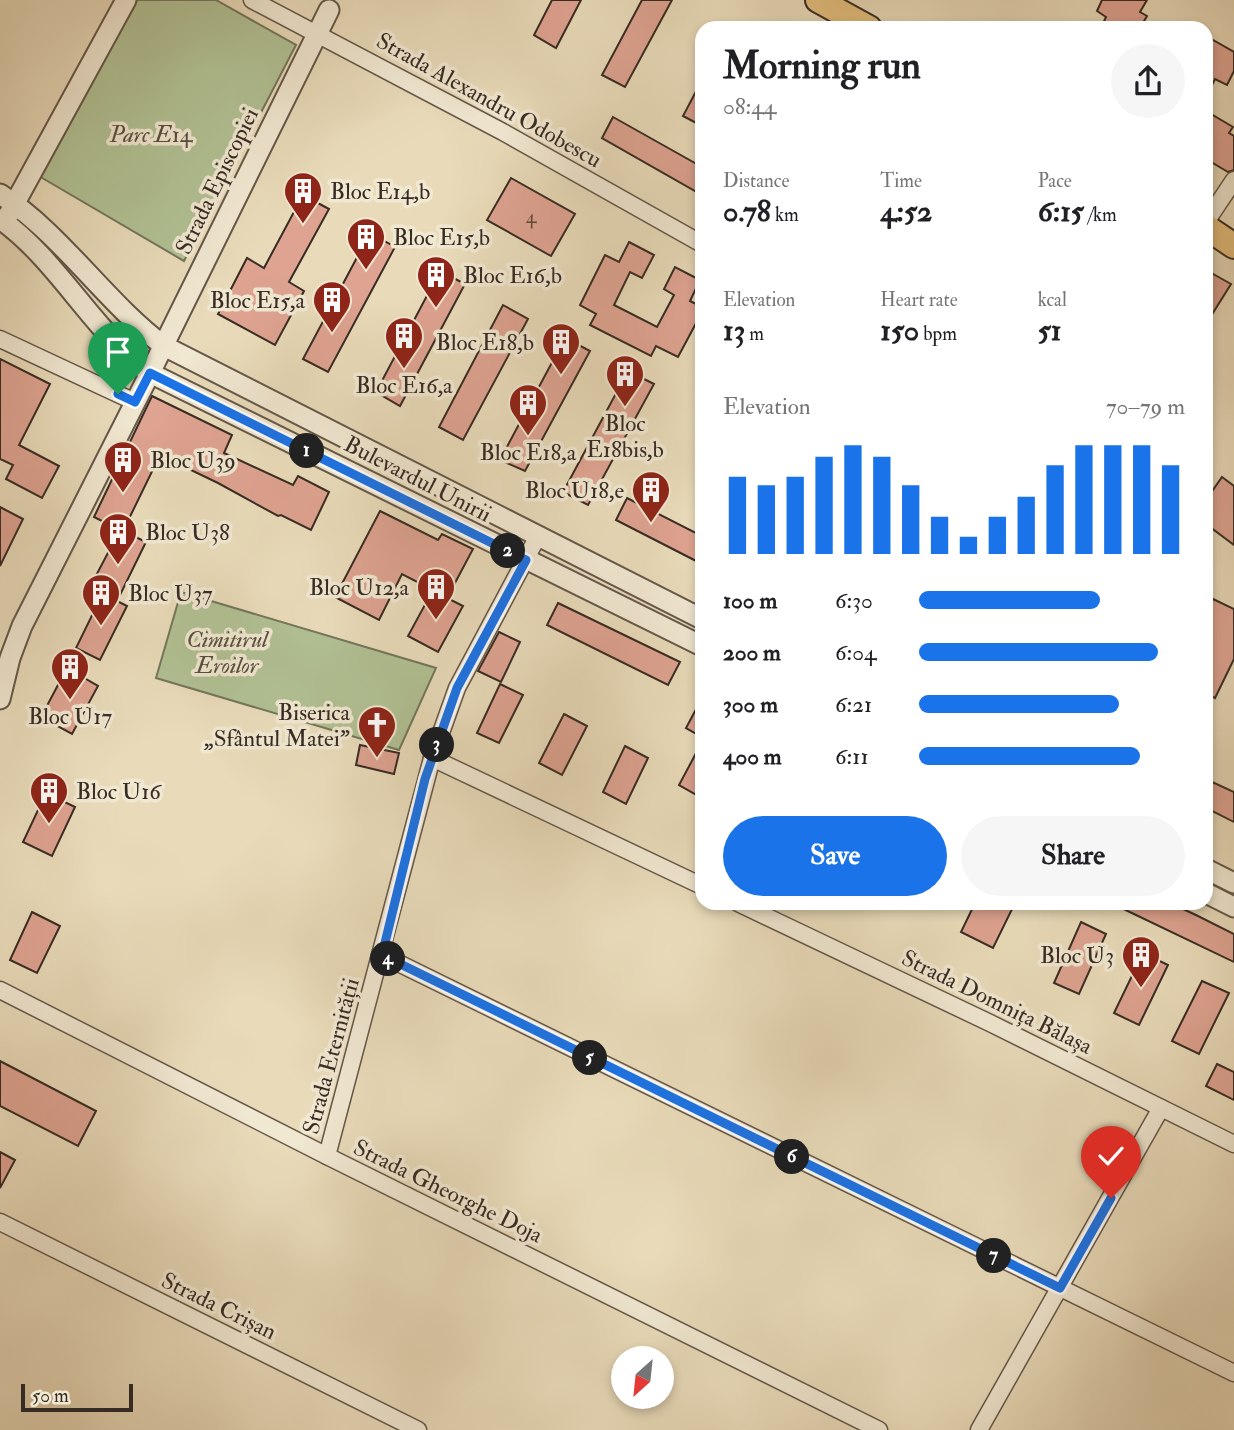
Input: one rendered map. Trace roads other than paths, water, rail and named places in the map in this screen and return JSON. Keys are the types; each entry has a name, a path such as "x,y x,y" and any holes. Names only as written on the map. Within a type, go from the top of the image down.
{"main road":[{"path":"818,0 856,21"},
{"path":"1213,230 1234,246"}],"street":[{"path":"1,224 8,199 125,0"},
{"name":"Strada Alexandru Odobescu","path":"252,0 503,132 695,240"},
{"name":"Strada Episcopiei","path":"0,699 10,657 22,626 164,346 329,10"},
{"path":"1213,213 1234,180"},
{"name":"Bulevardul Unirii","path":"8,199 39,222 128,317 164,346 695,614"},
{"name":"Bulevardul Unirii","path":"1,224 26,241 118,347 150,373 695,643"},
{"path":"0,339 135,402"},
{"name":"Strada Eternității","path":"327,1157 432,758 457,688 538,536"},
{"path":"432,758 695,883"},
{"path":"1213,872 1234,883"},
{"path":"1213,896 1233,904"},
{"name":"Strada Domnița Bălașa","path":"752,910 1234,1144"},
{"path":"382,955 1234,1373"},
{"name":"Strada Gheorghe Doja","path":"0,990 327,1157 879,1430"},
{"path":"979,1430 1161,1108"},
{"name":"Strada Crișan","path":"0,1222 418,1430"}],"place":[{"name":"Bloc E14,b","path":"303,225"},
{"name":"Bloc E15,b","path":"366,271"},
{"name":"Bloc E16,b","path":"436,309"},
{"name":"Bloc E15,a","path":"332,334"},
{"name":"Bloc E16,a","path":"404,370"},
{"name":"Bloc E18,b","path":"561,376"},
{"name":"Bloc E18bis,b","path":"625,408"},
{"name":"Bloc E18,a","path":"528,437"},
{"name":"Bloc U39","path":"123,494"},
{"name":"Bloc U18,e","path":"651,524"},
{"name":"Bloc U38","path":"118,566"},
{"name":"Bloc U12,a","path":"436,621"},
{"name":"Bloc U37","path":"101,627"},
{"name":"Bloc U17","path":"70,701"},
{"name":"Biserica „Sfântul Matei\"","path":"377,759"},
{"name":"Bloc U16","path":"49,825"},
{"name":"Bloc U3","path":"1141,989"}],"park label":[{"name":"Parc E14","path":"151,134"},
{"name":"Cimitirul Eroilor","path":"227,652"}]}
